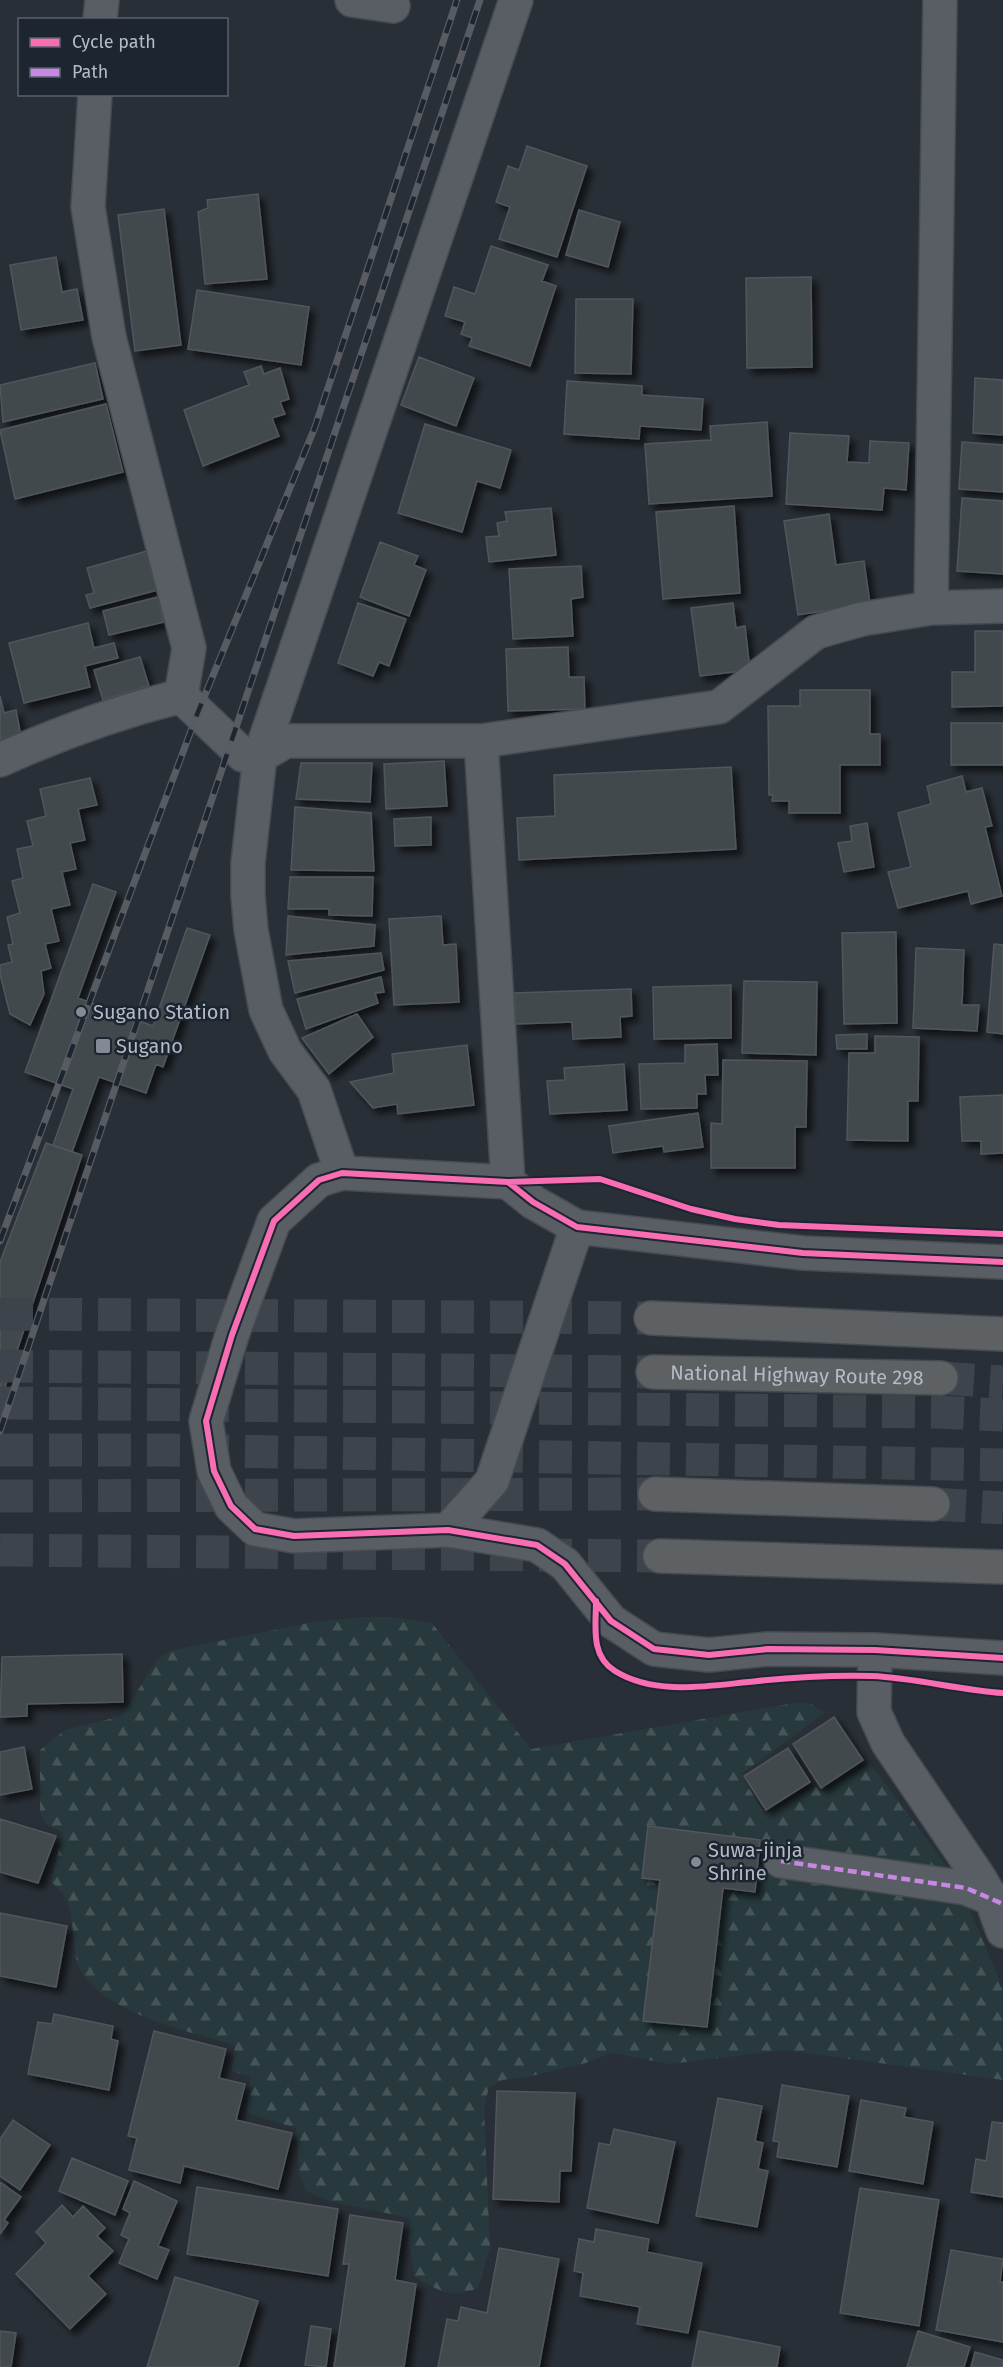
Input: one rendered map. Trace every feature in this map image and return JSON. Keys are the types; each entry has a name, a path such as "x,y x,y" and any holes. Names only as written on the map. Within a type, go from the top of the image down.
{"highway":[{"path":"651,1318 1003,1334"},
{"name":"National Highway Route 298","path":"653,1372 941,1378"},
{"path":"655,1494 933,1504"},
{"path":"660,1557 1003,1567"}],"street":[{"path":"100,18 102,0"},
{"path":"352,0 393,6"},
{"path":"342,1173 314,1090 285,1051 266,1010 250,930 248,863 260,756 516,0"},
{"path":"931,608 940,0"},
{"path":"95,96 88,207 109,337 189,648 181,696"},
{"path":"181,696 243,755 260,756 286,741 481,741 719,707 816,632 862,619 931,608 1003,606"},
{"path":"0,760 71,730 181,696"},
{"path":"481,741 508,1182"},
{"path":"1003,1262 803,1253 577,1227 533,1202 508,1182 342,1173 319,1180 274,1221 232,1335 206,1420 214,1471 231,1506 255,1529 294,1536 447,1530 537,1545 565,1564 611,1621 654,1649 710,1655 768,1649 875,1650 1003,1658"},
{"path":"447,1530 492,1481 577,1227"},
{"path":"875,1650 874,1712 888,1743 997,1901 1003,1931"},
{"path":"781,1861 966,1888 997,1901"}],"green space":[{"path":"392,1617 432,1623 531,1749 800,1702 811,1704 825,1713 741,1774 765,1815 815,1786 822,1793 870,1763 959,1883 1003,1989 1003,2080 784,2050 670,2064 611,2053 586,2063 527,2077 502,2080 489,2087 484,2109 490,2247 478,2288 460,2293 445,2292 415,2277 408,2240 410,2218 329,2201 306,2191 299,2172 296,2128 246,2113 251,2077 232,2071 235,2045 145,2017 101,1993 86,1978 77,1961 72,1918 66,1899 51,1882 63,1832 47,1825 40,1813 40,1750 65,1730 122,1716 156,1661 169,1651 313,1622"}],"building":[{"path":"527,146 587,166 557,257 499,239 510,207 496,202 508,166 519,170"},
{"path":"258,194 267,279 205,284 198,212 208,208 207,200"},
{"path":"164,209 181,345 135,351 118,215"},
{"path":"579,210 620,222 608,267 566,255"},
{"path":"491,246 548,265 542,281 556,286 530,366 469,346 472,338 461,334 465,322 445,316 454,287 475,294"},
{"path":"56,257 62,292 77,289 83,320 21,330 10,265"},
{"path":"811,277 812,367 747,368 746,278"},
{"path":"197,290 309,307 301,365 188,349"},
{"path":"576,299 633,299 631,374 575,373"},
{"path":"419,357 474,378 456,426 401,405"},
{"path":"95,363 103,399 3,422 0,385"},
{"path":"261,366 264,374 280,368 289,399 280,402 285,414 272,418 279,436 203,466 184,410 249,385 244,372"},
{"path":"975,378 1003,380 1003,435 973,433"},
{"path":"567,381 642,386 642,395 703,399 701,430 640,426 639,439 564,434"},
{"path":"106,404 123,472 15,499 0,430"},
{"path":"767,422 772,496 649,504 645,444 711,440 710,426"},
{"path":"425,424 511,450 500,488 477,481 462,532 398,513"},
{"path":"790,433 849,436 847,462 869,463 870,441 909,443 906,490 884,488 882,510 786,504"},
{"path":"962,442 1003,445 1003,492 959,489"},
{"path":"962,498 1003,501 1003,574 957,571"},
{"path":"734,506 740,593 663,599 656,512"},
{"path":"551,508 556,555 489,562 486,537 499,536 497,523 507,521 505,512"},
{"path":"829,514 836,565 864,561 870,604 798,615 784,521"},
{"path":"380,542 418,556 414,565 426,570 409,616 360,597"},
{"path":"147,551 158,590 90,608 86,595 94,593 87,568"},
{"path":"581,566 583,597 571,599 573,636 513,639 509,569"},
{"path":"158,597 164,622 109,635 103,611"},
{"path":"358,603 406,619 389,666 379,662 373,676 338,663"},
{"path":"733,603 736,628 745,626 750,670 700,676 691,608"},
{"path":"88,623 94,648 114,643 118,658 85,666 90,687 24,703 9,643"},
{"path":"975,631 1003,631 1003,706 952,707 952,672 975,672"},
{"path":"568,647 569,677 584,677 585,709 508,711 506,649"},
{"path":"140,657 149,686 103,700 94,670"},
{"path":"800,690 870,690 870,734 880,734 880,765 840,765 840,813 789,813 789,801 772,801 773,795 769,795 768,706 800,706"},
{"path":"0,696 4,713 16,710 22,742 0,746"},
{"path":"951,723 1003,723 1003,765 951,765"},
{"path":"444,761 447,806 386,809 384,764"},
{"path":"301,763 372,763 370,802 296,799"},
{"path":"731,767 736,849 519,860 517,818 555,816 554,775"},
{"path":"962,776 966,792 982,788 992,826 985,827 1002,896 971,904 968,891 898,908 888,872 911,867 898,813 931,804 927,786"},
{"path":"90,778 97,805 78,809 85,840 70,843 76,869 62,872 70,905 51,909 59,941 45,944 51,968 41,971 44,994 30,1025 10,1014 0,974 0,965 12,962 8,945 13,944 7,917 20,913 12,881 23,878 17,849 33,846 27,821 46,816 40,789"},
{"path":"295,807 371,813 374,871 291,870"},
{"path":"431,817 431,845 395,846 394,819"},
{"path":"867,823 874,867 844,872 838,843 852,841 850,826"},
{"path":"290,877 373,877 372,916 329,915 329,909 288,909"},
{"name":"Sugano Station","path":"93,884 116,892 78,998 153,1026 187,928 210,935 163,1067 156,1064 146,1093 99,1077 72,1152 53,1145 73,1089 25,1072"},
{"path":"288,916 375,925 374,946 286,955"},
{"path":"441,916 443,945 456,944 459,1002 394,1005 389,919"},
{"path":"896,932 897,1023 844,1024 842,933"},
{"path":"994,944 1003,945 1003,1034 987,1032"},
{"path":"916,948 964,950 962,1005 979,1005 977,1031 913,1028"},
{"path":"381,953 384,970 295,993 288,961"},
{"path":"381,977 384,992 375,993 378,1003 306,1029 297,999"},
{"path":"744,981 817,982 816,1055 742,1053"},
{"path":"731,985 731,1038 654,1039 653,987"},
{"path":"631,989 632,1016 620,1017 621,1037 573,1039 572,1022 516,1024 514,993"},
{"path":"357,1014 373,1037 329,1074 302,1038"},
{"path":"867,1034 867,1049 837,1049 836,1035"},
{"path":"875,1036 919,1037 918,1101 908,1101 908,1141 847,1140 849,1053 875,1053"},
{"path":"717,1044 718,1075 705,1075 706,1094 697,1094 697,1108 641,1109 639,1064 685,1063 685,1045"},
{"path":"467,1045 474,1105 398,1114 397,1104 373,1108 350,1082 394,1073 392,1054"},
{"path":"723,1060 807,1061 806,1127 795,1127 795,1168 711,1168 711,1123 722,1124"},
{"path":"624,1064 627,1110 550,1114 547,1081 565,1080 564,1068"},
{"path":"1003,1095 1003,1153 981,1154 981,1141 962,1141 960,1097"},
{"path":"698,1113 703,1147 664,1152 663,1146 613,1153 609,1126"},
{"path":"46,1143 82,1155 0,1402 0,1262"},
{"path":"122,1654 123,1702 27,1704 27,1716 0,1717 2,1657"},
{"path":"834,1717 863,1760 821,1788 793,1744"},
{"path":"24,1747 32,1789 0,1795 0,1752"},
{"path":"788,1748 810,1782 766,1810 744,1776"},
{"path":"0,1819 56,1836 38,1883 0,1872"},
{"path":"648,1826 760,1840 755,1892 723,1888 707,2027 643,2021 660,1880 642,1878"},
{"path":"0,1913 67,1926 56,1987 0,1976"},
{"path":"54,2014 113,2026 111,2039 118,2041 109,2090 28,2074 38,2022 52,2024"},
{"path":"154,2031 226,2049 219,2078 245,2084 236,2120 292,2133 278,2189 184,2166 180,2183 129,2170 137,2138 128,2136"},
{"path":"782,2085 849,2096 837,2167 777,2157 779,2142 773,2141"},
{"path":"497,2091 575,2093 571,2171 560,2171 559,2202 493,2199"},
{"path":"718,2098 762,2106 755,2141 763,2143 758,2169 768,2171 757,2227 696,2216"},
{"path":"861,2100 906,2108 904,2117 933,2122 923,2184 849,2171"},
{"path":"13,2120 50,2145 20,2190 0,2176 0,2139"},
{"path":"992,2122 1003,2123 1003,2197 971,2192 976,2159 986,2161"},
{"path":"614,2129 675,2142 658,2223 587,2208 599,2143 610,2145"},
{"path":"72,2158 128,2181 115,2215 59,2191"},
{"path":"134,2181 177,2201 158,2246 169,2250 157,2279 119,2263 129,2239 121,2235 130,2213 123,2209"},
{"path":"0,2182 21,2197 4,2220 8,2223 0,2234"},
{"path":"197,2187 338,2209 328,2276 187,2254"},
{"path":"860,2188 939,2200 919,2326 840,2313"},
{"path":"62,2205 73,2217 83,2206 105,2228 97,2236 113,2251 88,2276 106,2294 70,2329 16,2274 46,2243 36,2232"},
{"path":"350,2215 403,2223 395,2280 416,2284 404,2367 334,2367 349,2264 343,2264"},
{"path":"596,2229 649,2239 647,2252 702,2263 688,2333 637,2324 640,2307 580,2296 583,2273 574,2271 579,2239 594,2242"},
{"path":"499,2248 559,2259 539,2367 438,2367 447,2319 458,2321 461,2307 487,2313"},
{"path":"951,2250 1003,2259 1000,2282 1003,2282 1003,2342 936,2330"},
{"path":"175,2277 258,2301 238,2367 147,2367"},
{"path":"311,2326 331,2329 326,2367 305,2365"},
{"path":"0,2331 16,2333 11,2367 0,2367"},
{"path":"699,2331 780,2347 777,2367 692,2367"},
{"path":"918,2331 970,2347 964,2367 907,2367"},
{"path":"975,2352 1003,2360 1003,2367 971,2367"}],"tunnel":[{"path":"0,1314 651,1318"},
{"path":"0,1366 653,1372"},
{"path":"941,1378 1003,1382"},
{"path":"0,1403 936,1412 1003,1415"},
{"path":"0,1450 168,1450 1003,1465"},
{"path":"0,1496 655,1494"},
{"path":"933,1504 1003,1508"},
{"path":"0,1550 660,1556"}],"railway":[{"path":"0,1241 198,712 315,427 457,0"},
{"path":"0,1431 480,0"}],"marked path":[{"path":"781,1861 966,1888 1003,1904"}],"cycle path":[{"path":"1003,1262 803,1253 577,1227 533,1202 508,1182 342,1173 319,1180 274,1221 232,1335 206,1421 214,1471 231,1506 255,1529 294,1536 448,1530 537,1545 565,1564 611,1621 654,1649 709,1655 768,1649 875,1650 1003,1658"},
{"path":"508,1182 600,1179 691,1209 735,1219 779,1225 1003,1234"},
{"path":"596,1601 595,1630 601,1657 615,1671 649,1684 685,1687 801,1677 872,1676 1003,1693"}],"place":[{"name":"Sugano Station","path":"81,1012"},
{"name":"Sugano","path":"103,1046"},
{"name":"Suwa-jinja Shrine","path":"696,1862"}]}
